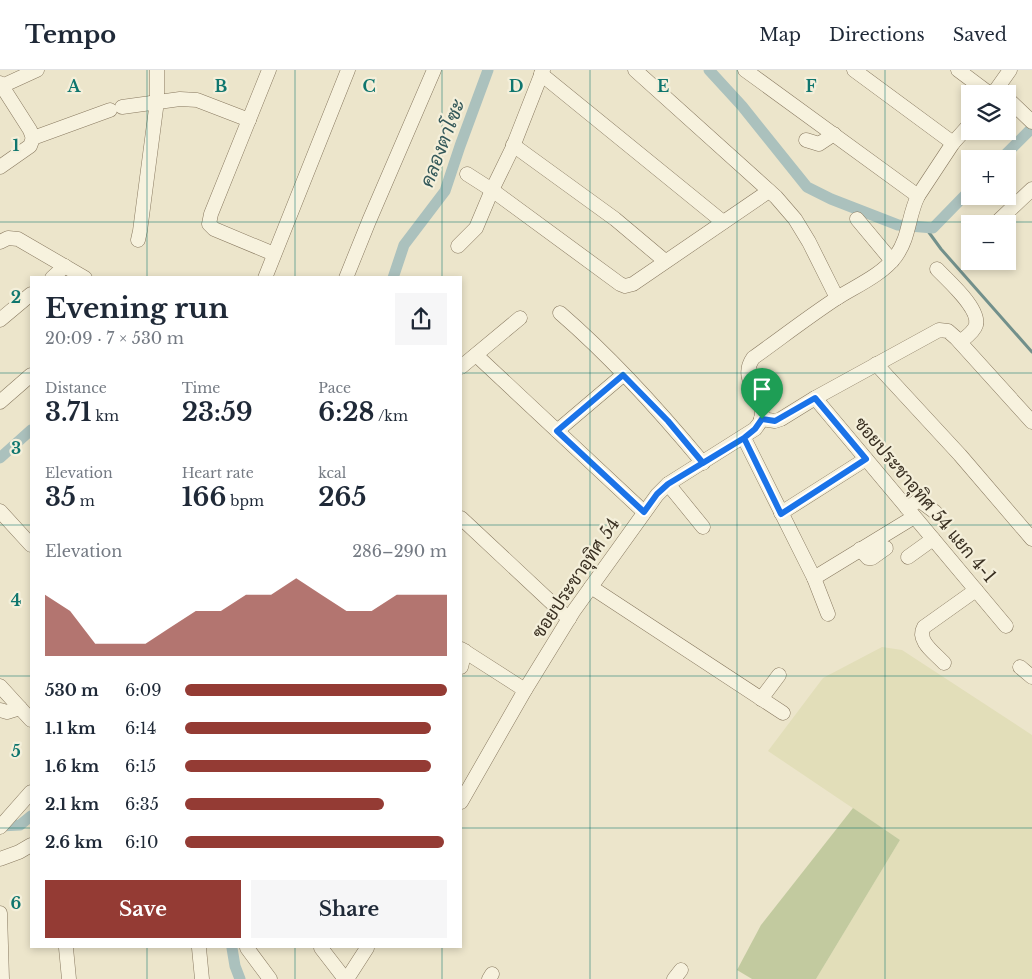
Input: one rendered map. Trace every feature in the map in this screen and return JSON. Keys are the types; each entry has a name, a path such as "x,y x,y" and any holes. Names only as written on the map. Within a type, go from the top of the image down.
{"street":[{"path":"0,167 30,146 33,138 1,84 37,70"},
{"path":"138,240 157,101 157,70"},
{"path":"269,70 211,214 209,224 214,228 274,254"},
{"path":"266,276 348,70"},
{"path":"347,276 434,70"},
{"path":"636,70 769,191 795,219 809,242 837,298"},
{"path":"745,70 918,196"},
{"path":"854,70 952,143"},
{"path":"958,70 983,85"},
{"path":"1000,85 1010,70"},
{"path":"458,246 476,228 513,145 542,72 723,222"},
{"path":"33,138 116,108 180,99 197,100 249,120"},
{"path":"1016,107 1031,122"},
{"path":"806,140 819,144 834,134"},
{"path":"961,134 952,143 918,196 914,204 907,237 892,260 878,273 837,298 753,358 748,366 748,375 762,409 762,419 775,421 938,330 948,331 1032,422"},
{"path":"513,145 615,219 665,261"},
{"path":"467,174 625,286 633,284 769,191"},
{"path":"1004,215 1032,189"},
{"path":"857,219 892,260"},
{"path":"0,242 8,238 18,239 82,276"},
{"path":"54,276 66,266"},
{"path":"937,269 973,309 976,325 960,342"},
{"path":"0,320 30,295"},
{"path":"560,314 585,335 668,421 703,463"},
{"path":"462,366 520,318"},
{"path":"476,355 644,512"},
{"path":"876,364 960,455 1032,539"},
{"path":"557,431 623,375"},
{"path":"0,402 30,376"},
{"name":"ซอยประชาอุทิศ 54 แยก 4-1","path":"815,398 1006,626"},
{"name":"ซอยประชาอุทิศ 54","path":"462,800 524,690 569,618 657,494 668,484 744,438 755,429 762,419"},
{"path":"744,438 814,578 828,614"},
{"path":"781,514 866,459"},
{"path":"668,484 703,527"},
{"path":"814,578 860,549 911,512 919,500 935,512"},
{"path":"0,511 30,544"},
{"path":"462,519 569,618"},
{"path":"908,557 933,539"},
{"path":"860,549 868,558 872,558 886,548"},
{"path":"591,587 783,713"},
{"path":"944,663 922,640 921,632 924,627 976,590"},
{"path":"463,650 524,690"},
{"path":"1020,667 1032,677"},
{"path":"761,699 779,675"},
{"path":"0,686 30,719"},
{"path":"0,710 7,712 20,708"},
{"path":"3,823 30,793"},
{"path":"0,859 30,846"},
{"path":"0,913 2,979"},
{"path":"66,948 69,979"},
{"path":"199,948 202,979"},
{"path":"247,948 270,979"},
{"path":"321,948 346,979 367,948"}],"shaded area":[{"path":"882,647 902,650 1032,735 1032,979 816,979 900,840 768,751 823,678"}],"green space":[{"path":"853,808 900,840 816,979 752,979 737,970 761,925"}],"waterway":[{"name":"คลองตาโซะ","path":"394,276 404,245 445,191 488,70"},
{"path":"709,70 742,106 807,187 831,199 898,225 933,228 961,199"},
{"path":"1010,150 1032,128"},
{"path":"925,227 941,249 1032,352"},
{"name":"คลองตาโซะ","path":"0,458 30,431"},
{"path":"0,826 20,825 30,817"},
{"path":"232,948 235,966 240,979"}],"route":[{"path":"762,419 755,429 744,438 703,463 668,484 657,494 644,512 557,431 623,375 668,421 703,463 744,438 781,514 866,459 815,398 775,421 762,419"}]}
